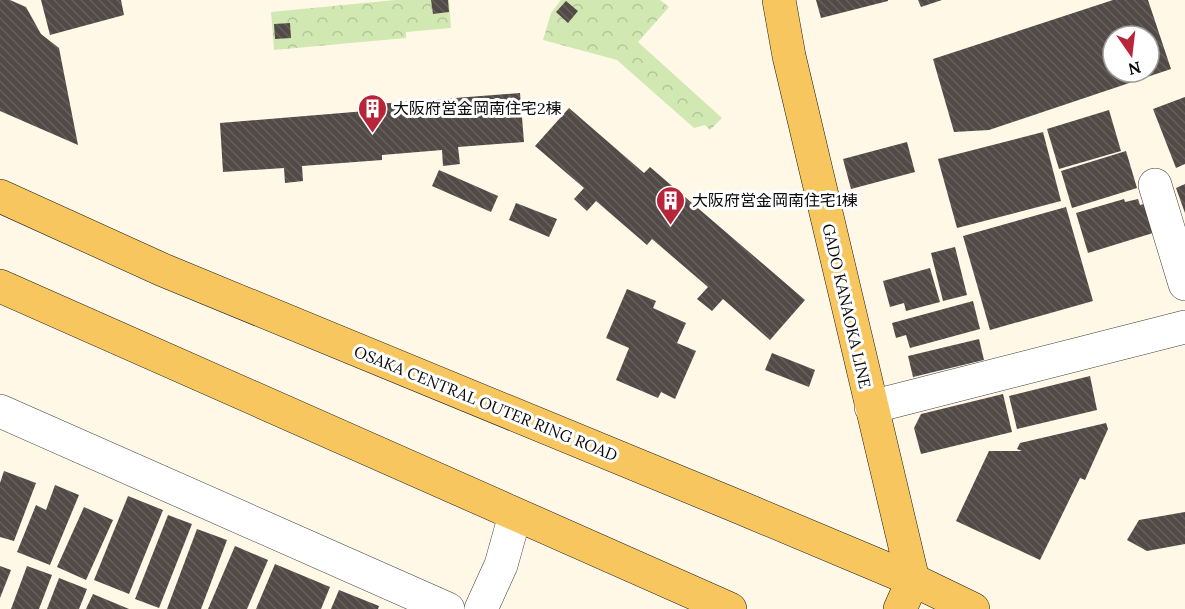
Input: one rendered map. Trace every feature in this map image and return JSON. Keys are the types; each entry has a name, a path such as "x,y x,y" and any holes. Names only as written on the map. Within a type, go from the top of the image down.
{"main road":[{"name":"GADO KANAOKA LINE","path":"779,0 789,56 871,407 906,595"},
{"name":"OSAKA CENTRAL OUTER RING ROAD","path":"0,196 163,270 906,595 973,609"},
{"path":"0,286 730,609"}],"street":[{"path":"1155,185 1185,284"},
{"path":"871,407 1185,327"},
{"path":"0,411 448,609"},
{"path":"481,609 501,565 515,515"}],"green space":[{"path":"395,0 449,0 451,28 406,32 406,38 274,50 271,12"},
{"path":"561,0 660,0 669,7 638,42 722,118 710,130 705,125 694,128 617,60 543,40 551,13"}],"building":[{"path":"0,0 10,0 26,7 41,34 59,48 78,145 0,111"},
{"path":"41,0 121,0 124,15 50,35"},
{"path":"431,0 448,0 449,12 433,14"},
{"path":"816,0 888,0 888,1 821,18"},
{"path":"918,0 942,0 921,7"},
{"path":"1113,0 1148,0 1156,24 1101,24 1101,84 1126,84 989,130 954,132 933,59"},
{"path":"566,1 578,11 568,23 556,12"},
{"path":"290,23 291,38 275,39 274,24"},
{"path":"1161,39 1171,69 1161,72"},
{"name":"大阪府営金岡南住宅2棟","path":"520,93 524,142 458,147 460,164 443,166 442,150 382,155 382,160 302,166 303,181 285,183 284,168 223,172 220,123 378,110 377,104"},
{"path":"1185,97 1185,164 1176,168 1153,109"},
{"name":"大阪府営金岡南住宅1棟","path":"569,108 644,173 650,167 805,300 770,340 723,299 712,311 697,299 708,287 652,239 647,245 596,201 587,211 574,199 584,188 535,146"},
{"path":"1109,110 1121,151 1059,169 1047,129"},
{"path":"1043,132 1061,201 957,228 938,159"},
{"path":"907,142 915,172 851,189 843,159"},
{"path":"1126,151 1137,188 1072,208 1061,171"},
{"path":"439,170 498,196 491,212 432,186"},
{"path":"1185,184 1185,213 1176,188"},
{"path":"1124,199 1125,202 1138,199 1140,205 1144,204 1153,233 1088,253 1076,213"},
{"path":"516,203 557,219 549,237 509,220"},
{"path":"1066,207 1093,301 990,330 963,236"},
{"path":"955,247 967,295 943,301 931,253"},
{"path":"930,268 940,302 906,311 904,303 890,307 883,281"},
{"path":"627,289 656,301 653,308 686,323 677,343 696,351 675,399 661,392 658,398 616,380 629,348 606,338"},
{"path":"973,301 980,329 910,348 906,335 896,338 892,323"},
{"path":"979,339 984,360 913,377 908,356"},
{"path":"772,353 815,370 809,387 765,370"},
{"path":"1090,376 1097,410 1017,429 1009,396"},
{"path":"1003,394 1012,432 921,454 914,428 921,414"},
{"path":"1106,423 1108,429 1085,480 1080,478 1040,560 956,521 989,451 1022,451 1017,449 1020,443"},
{"path":"4,471 36,483 14,541 0,537 0,483"},
{"path":"55,485 79,495 50,565 17,552 36,505 46,510"},
{"path":"128,496 163,510 129,594 94,580"},
{"path":"84,507 113,520 86,580 57,567"},
{"path":"1185,512 1185,544 1147,551 1127,540 1139,520"},
{"path":"168,515 192,524 159,608 135,599"},
{"path":"197,529 227,540 201,609 167,609"},
{"path":"235,546 268,560 247,609 208,609"},
{"path":"275,564 330,587 321,609 256,609"},
{"path":"0,566 11,570 0,598"},
{"path":"27,566 52,575 39,609 11,609"},
{"path":"59,578 87,589 79,609 47,609"},
{"path":"339,590 379,606 378,609 331,609"},
{"path":"93,594 129,609 86,609"}],"place":[{"name":"大阪府営金岡南住宅2棟","path":"372,134"},
{"name":"大阪府営金岡南住宅1棟","path":"671,226"}]}
